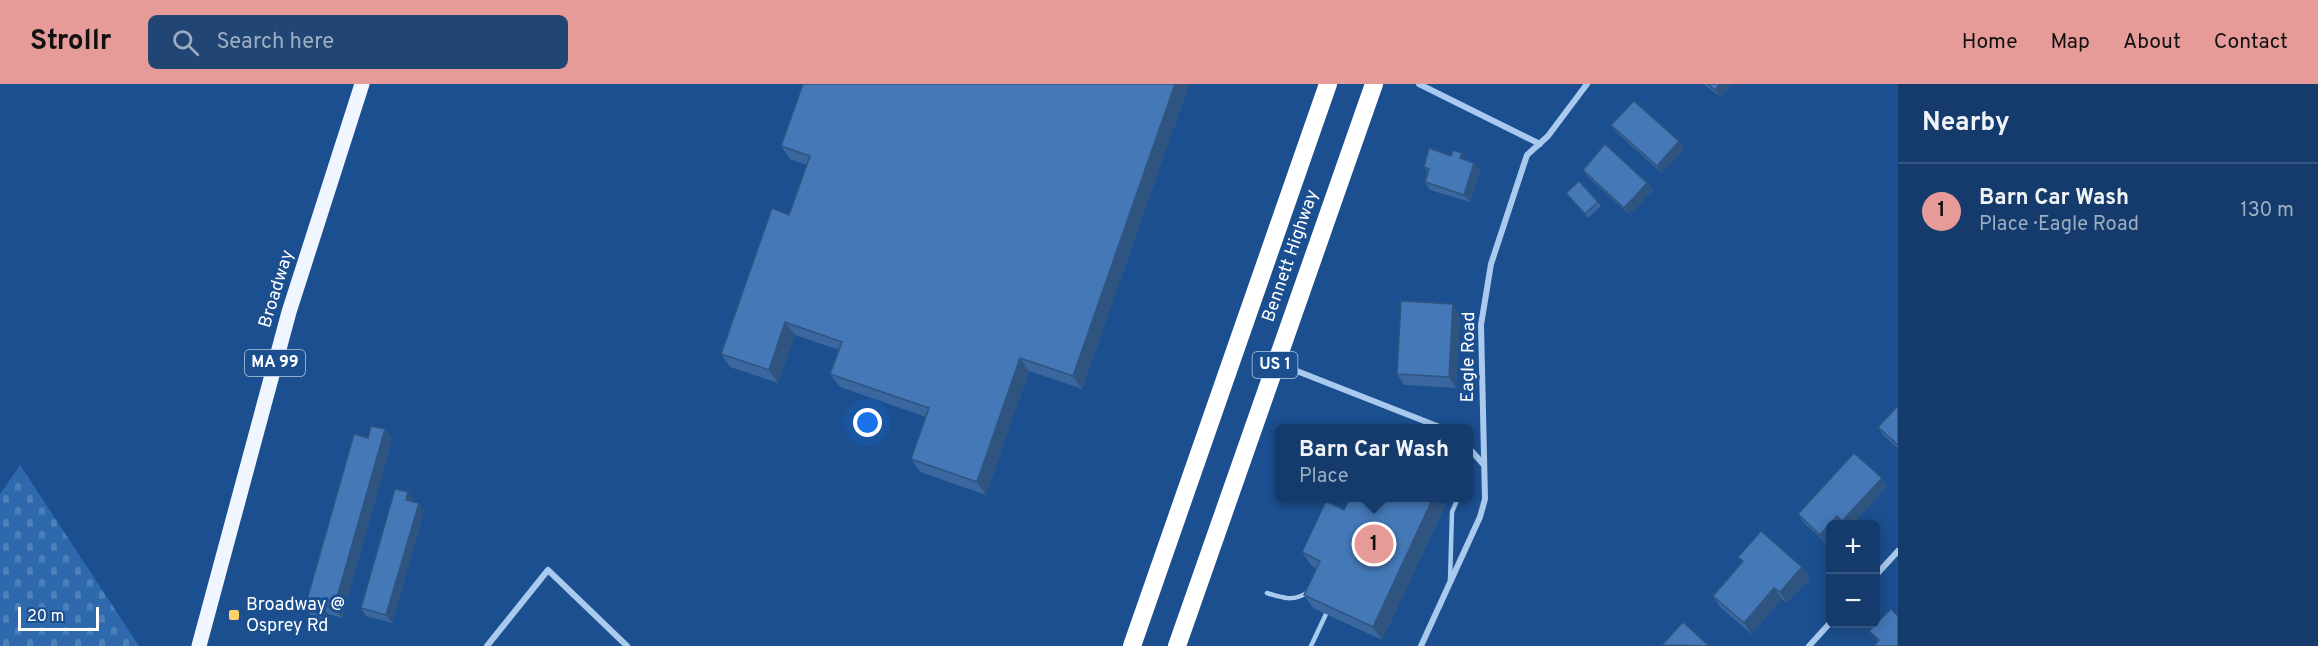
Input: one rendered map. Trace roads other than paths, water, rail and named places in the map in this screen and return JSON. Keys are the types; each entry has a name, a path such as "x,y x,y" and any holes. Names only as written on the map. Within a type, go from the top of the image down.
{"highway":[{"name":"Bennett Highway","path":"1132,646 1328,84"},
{"name":"Bennett Highway","path":"1181,645 1276,363 1374,84"}],"main road":[{"name":"Broadway","path":"199,646 286,321 362,84"}],"street":[{"path":"1419,84 1540,144"},
{"name":"Eagle Road","path":"1422,646 1480,518 1485,499 1481,325 1490,274 1527,155 1540,144 1587,84"},
{"path":"1276,363 1429,424"},
{"path":"1473,453 1484,465"},
{"path":"1876,574 1898,550"},
{"path":"487,646 548,570 627,646"},
{"path":"1809,646 1826,627"}],"lane":[{"path":"1450,583 1452,512 1456,502"},
{"path":"1267,593 1288,599 1298,598 1312,587"},
{"path":"1311,646 1326,614"}],"place":[{"name":"Barn Car Wash","path":"1374,544"},
{"name":"Broadway @ Osprey Rd","path":"234,615"}]}
